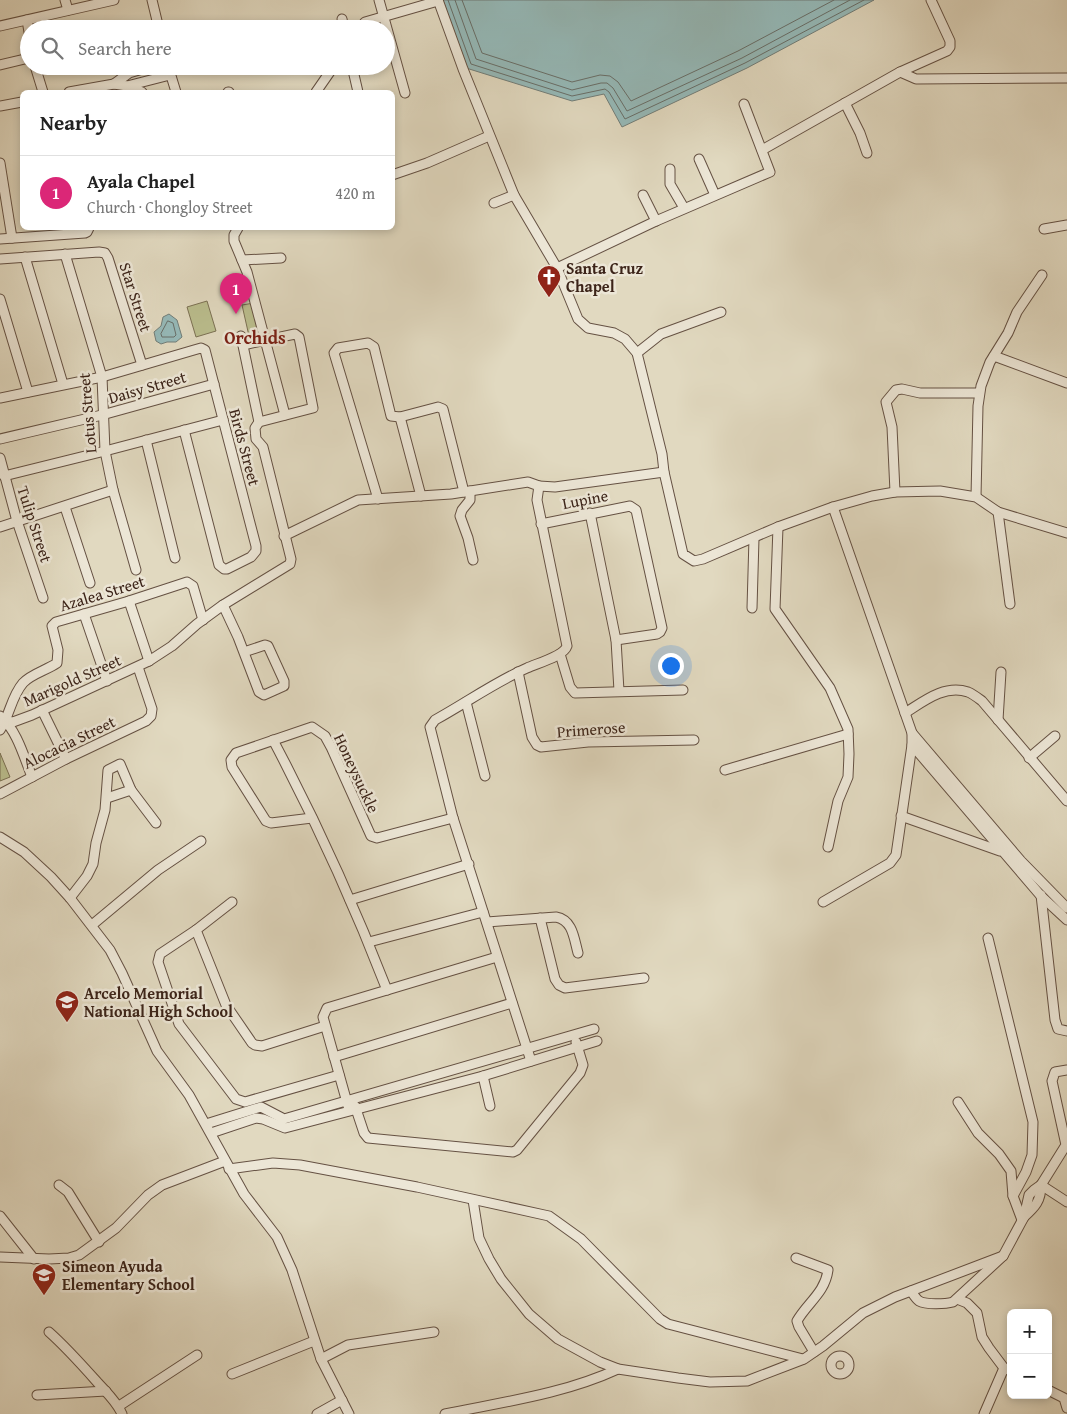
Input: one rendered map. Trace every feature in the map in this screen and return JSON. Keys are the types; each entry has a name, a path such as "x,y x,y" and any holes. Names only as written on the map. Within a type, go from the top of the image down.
{"street":[{"path":"65,0 68,10"},
{"path":"27,20 114,0"},
{"path":"152,0 156,20"},
{"path":"379,0 385,20"},
{"path":"374,20 438,0 489,136 514,195 558,268 580,322 588,328 614,332 625,339 637,353 662,454 664,472 683,554 688,558 694,560 703,559 778,527 833,507 872,496 896,492 940,491 976,497 998,512 1067,533"},
{"path":"762,150 900,72 943,54 950,47 950,41 930,0"},
{"path":"0,26 20,22"},
{"path":"395,57 405,93"},
{"path":"0,64 20,60"},
{"path":"900,72 916,79 1067,78"},
{"path":"38,75 42,90"},
{"path":"81,90 114,84 126,75"},
{"path":"125,89 128,75"},
{"path":"114,84 125,89 157,75"},
{"path":"171,75 175,90"},
{"path":"317,90 328,75"},
{"path":"354,75 358,90"},
{"path":"0,106 20,102"},
{"path":"845,102 867,153"},
{"path":"558,268 684,208 770,172 744,104"},
{"path":"395,174 427,163 489,136"},
{"path":"699,159 715,195"},
{"path":"0,163 12,238"},
{"path":"670,169 670,184 684,208"},
{"path":"494,203 514,195"},
{"path":"643,195 656,221"},
{"path":"1044,229 1067,225"},
{"path":"0,239 50,232 85,234 88,230"},
{"path":"237,230 233,238 248,272 284,414"},
{"name":"Star Street","path":"0,259 103,252 107,255 142,365"},
{"name":"Lotus Street","path":"65,254 102,376 102,415 105,452 113,490 136,570"},
{"path":"25,257 63,384"},
{"path":"242,260 281,258"},
{"path":"976,497 979,393 994,356 1008,333 1017,312 1042,275"},
{"path":"0,299 28,392"},
{"path":"637,353 661,334 722,312"},
{"path":"259,422 242,340 264,340 295,334 299,337 313,408 259,422 255,428 257,442 263,447 284,536 354,502 467,492 528,482 539,486 555,487 664,472"},
{"path":"378,499 335,355 336,349 368,342 372,345 390,414 394,417 400,417 438,407 443,409 470,500 460,516 468,538 472,560"},
{"name":"Birds Street","path":"142,365 201,348 206,350 256,551 251,557 227,569 219,565 184,430"},
{"path":"994,356 1067,383"},
{"path":"0,398 102,376 142,365"},
{"name":"Daisy Street","path":"0,439 102,415 214,384"},
{"path":"896,492 892,427 886,402 890,395 896,390 902,389 920,393 979,393"},
{"path":"400,417 421,496"},
{"path":"4,476 105,452 223,420"},
{"path":"146,440 175,558"},
{"name":"Tulip Street","path":"0,458 17,521 43,598"},
{"path":"530,1061 454,818 430,727 435,720 518,672 564,652 567,646 541,524 537,500 539,486"},
{"path":"0,527 113,490"},
{"name":"Lupine","path":"541,524 630,506 635,508 662,628 657,634 616,640"},
{"path":"65,507 90,583"},
{"path":"833,507 912,732 1005,849"},
{"path":"998,512 1010,604"},
{"path":"590,513 616,640 619,691"},
{"path":"778,527 775,609 830,688 846,722 848,734 848,777 838,801 828,847"},
{"name":"Marigold Street","path":"3,719 18,721 149,662 223,605 288,565 290,559 284,536"},
{"path":"752,608 754,538"},
{"name":"Azalea Street","path":"3,719 23,682 57,663 58,650 52,624 183,583 190,583 203,620"},
{"path":"129,601 149,662"},
{"path":"223,605 258,689 262,694 284,686 284,681 268,646 263,645 244,652"},
{"path":"84,614 107,681"},
{"path":"560,654 570,687 575,693 683,690"},
{"name":"Alocacia Street","path":"0,794 66,759 146,721 151,716 152,709 138,667"},
{"name":"Primerose","path":"518,672 532,737 537,745 541,747 588,742 694,740"},
{"path":"998,720 1002,672"},
{"path":"905,713 930,697 950,690 968,692 982,701 1067,801"},
{"path":"466,702 484,776"},
{"path":"42,710 66,759"},
{"path":"0,730 3,719"},
{"path":"3,719 13,732 32,777"},
{"name":"Honeysuckle","path":"312,818 271,823 266,821 232,767 231,760 236,753 312,727 325,736 331,747 371,836 378,838 454,818"},
{"path":"823,902 890,862 896,855 912,746 912,732"},
{"path":"725,770 848,734"},
{"path":"1029,758 1055,736"},
{"path":"273,740 302,794 369,942 387,990"},
{"path":"912,746 1067,920"},
{"path":"70,898 87,876 93,864 107,798 108,770 120,764 132,790 156,823"},
{"path":"107,798 132,790"},
{"path":"901,816 1005,849"},
{"path":"0,838 24,852 51,877 92,925 110,950 157,1051 189,1095 244,1194 277,1237 292,1270 314,1342 348,1414"},
{"path":"92,925 158,870 201,841"},
{"path":"350,900 469,864"},
{"path":"1044,892 1067,908"},
{"path":"1044,892 1054,1020 1058,1028 1067,1031"},
{"path":"232,902 196,930 160,954 158,962 179,1024 236,1099 245,1102 339,1075"},
{"path":"369,942 483,912"},
{"path":"487,922 556,917 566,920 570,926 578,953"},
{"path":"540,918 555,979 559,985 566,988 644,978"},
{"path":"196,930 226,1005 252,1043 262,1046 325,1026"},
{"path":"988,938 1032,1122 1032,1155 1026,1172 1013,1196"},
{"path":"497,957 328,1008 323,1017 339,1075 353,1111 368,1138 373,1140 513,1152 517,1150 580,1072 583,1065 573,1035"},
{"path":"334,1057 512,1003"},
{"path":"206,1124 256,1108 264,1108 282,1119 594,1029"},
{"path":"211,1133 256,1118 283,1128 483,1076 597,1041"},
{"path":"911,1291 919,1301 942,1305 953,1302 1003,1256 1023,1219 1029,1195 1041,1186 1066,1145 1064,1120 1052,1077 1055,1072 1067,1070"},
{"path":"483,1076 490,1106"},
{"path":"958,1102 978,1133 999,1154 1011,1172 1013,1196 1023,1219"},
{"path":"0,1257 34,1259 69,1258 79,1255 116,1228 148,1195 162,1185 225,1160"},
{"path":"229,1169 273,1163 300,1165 417,1187 550,1216 581,1239 660,1319 668,1324 804,1359"},
{"path":"59,1185 68,1192 99,1242"},
{"path":"1041,1186 1067,1202"},
{"path":"473,1200 479,1238 501,1279 529,1314 558,1339 600,1362 618,1369 710,1382 747,1381 804,1359 863,1313 911,1291 1003,1256"},
{"path":"0,1216 34,1259"},
{"path":"796,1258 828,1270 823,1287 813,1303 797,1321 799,1328 814,1352"},
{"path":"957,1299 967,1303 976,1314 982,1336 1007,1370 984,1414"},
{"path":"49,1332 68,1349 106,1391 120,1410 197,1355"},
{"path":"321,1359 348,1345 434,1332"},
{"path":"232,1374 314,1342"},
{"path":"823,1346 834,1358"},
{"path":"445,1414 563,1389 596,1379 618,1369"},
{"path":"37,1395 106,1391"},
{"path":"1052,1392 1064,1398 1067,1408"},
{"path":"318,1414 342,1400"}],"green space":[{"path":"207,301 216,331 196,337 187,307"},
{"path":"254,303 261,333 249,336 242,305"},
{"path":"0,753 10,777 0,781"}],"water":[{"path":"443,0 874,0 747,68 622,127 604,94 572,101 466,68"},
{"path":"169,314 177,320 182,337 176,342 161,344 156,341 154,332 161,326 163,317"}],"place":[{"name":"Santa Cruz Chapel","path":"549,298"},
{"name":"Ayala Chapel","path":"236,314"},
{"name":"Arcelo Memorial National High School","path":"67,1023"},
{"name":"Simeon Ayuda Elementary School","path":"44,1296"}],"district":[{"name":"Orchids","path":"255,338"}]}
